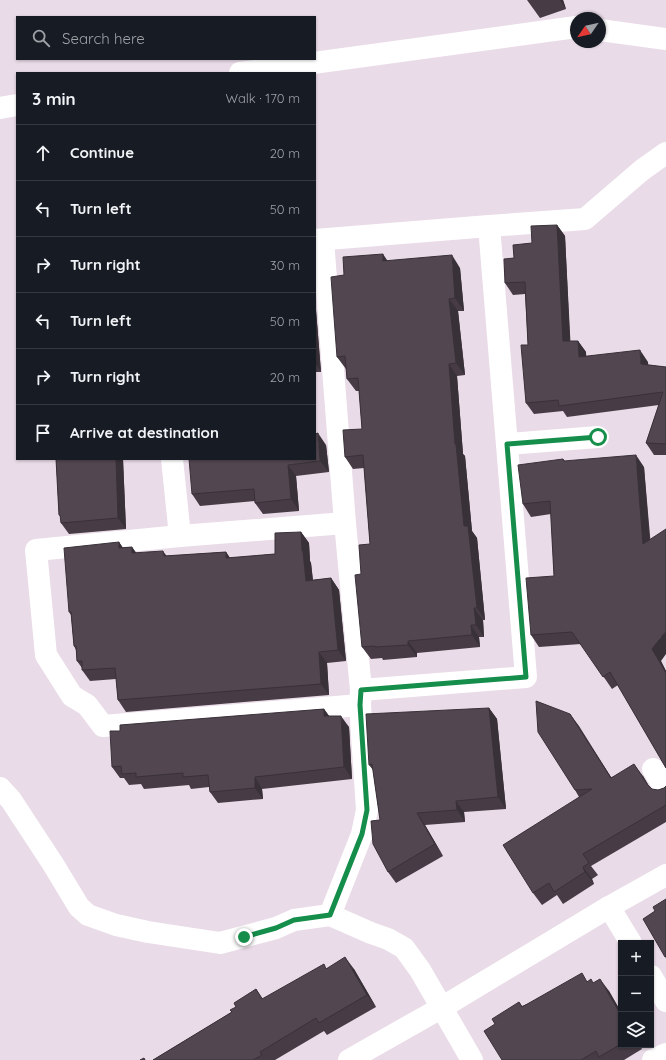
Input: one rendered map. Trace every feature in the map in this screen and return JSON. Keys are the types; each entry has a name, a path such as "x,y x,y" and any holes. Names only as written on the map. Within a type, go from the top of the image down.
{"street":[{"path":"247,72 570,28"},
{"path":"606,31 666,39"},
{"path":"0,108 16,105"},
{"path":"330,915 362,834 367,810 360,698 319,240 585,219 642,170 666,153"},
{"path":"345,523 180,536 36,550 46,655 72,696 87,705 103,726 360,698 526,677 489,226"},
{"path":"507,444 598,437"},
{"path":"172,460 180,536"},
{"path":"653,769 666,790"},
{"path":"0,788 11,800 79,907 88,915 116,925 220,943 276,928 294,920 330,915 388,939 404,948 420,970 472,1060"},
{"path":"349,1060 441,1008 609,907 666,875"},
{"path":"609,907 629,940"},
{"path":"654,981 666,1001"},
{"path":"653,1060 666,1054"}],"building":[{"path":"557,225 563,341 578,341 579,357 640,350 641,364 666,367 666,444 646,443 663,392 559,406 558,400 526,403 521,345 528,345 525,282 505,283 504,259 514,258 513,245 532,243 531,226"},
{"path":"383,254 383,261 452,255 455,298 449,299 456,363 449,364 455,444 464,526 468,526 477,608 474,608 476,625 471,625 472,635 408,641 408,645 362,647 355,575 361,574 359,545 370,544 363,455 345,457 343,430 362,429 358,378 347,379 345,356 337,357 331,277 344,275 343,257"},
{"path":"318,433 320,461 288,465 291,499 255,503 254,489 192,494 189,460 316,460 316,434"},
{"path":"636,455 643,544 666,529 666,631 652,649 666,673 666,768 610,672 603,677 572,632 531,635 526,578 554,576 550,501 523,504 518,465 563,459 564,461"},
{"path":"56,460 116,460 118,518 61,523 59,515"},
{"path":"301,532 306,581 331,578 338,650 319,652 321,684 118,700 115,668 82,670 82,661 77,661 76,646 74,646 71,612 69,612 64,548 119,542 119,548 132,547 132,553 163,551 164,556 226,552 226,558 275,554 275,533"},
{"path":"536,701 570,714 611,778 634,764 652,789 658,790 666,786 666,805 583,854 589,863 583,867 585,872 554,892 549,883 533,893 503,845 592,789 575,790 538,732"},
{"path":"489,708 498,797 456,801 457,810 417,813 435,844 388,872 373,844 371,821 380,820 372,764 369,765 366,714"},
{"path":"324,709 324,716 341,716 344,767 255,777 255,788 210,792 208,775 183,777 183,773 136,777 136,773 122,774 121,766 112,767 110,731 120,731 120,725"},
{"path":"666,899 665,957 643,919 655,911 653,907"},
{"path":"345,957 367,995 319,1023 316,1018 260,1052 262,1055 253,1060 153,1060 232,1012 230,1010 236,1007 234,1003 256,989 262,999 324,964 326,969"},
{"path":"582,973 587,982 591,979 593,983 600,979 618,1010 618,1046 599,1057 596,1051 581,1060 502,1060 484,1031 495,1024 492,1019 519,1002 522,1007"}],"route":[{"path":"244,937 276,928 294,920 330,915 362,834 367,810 360,705 361,690 526,677 507,444 598,437"}]}
